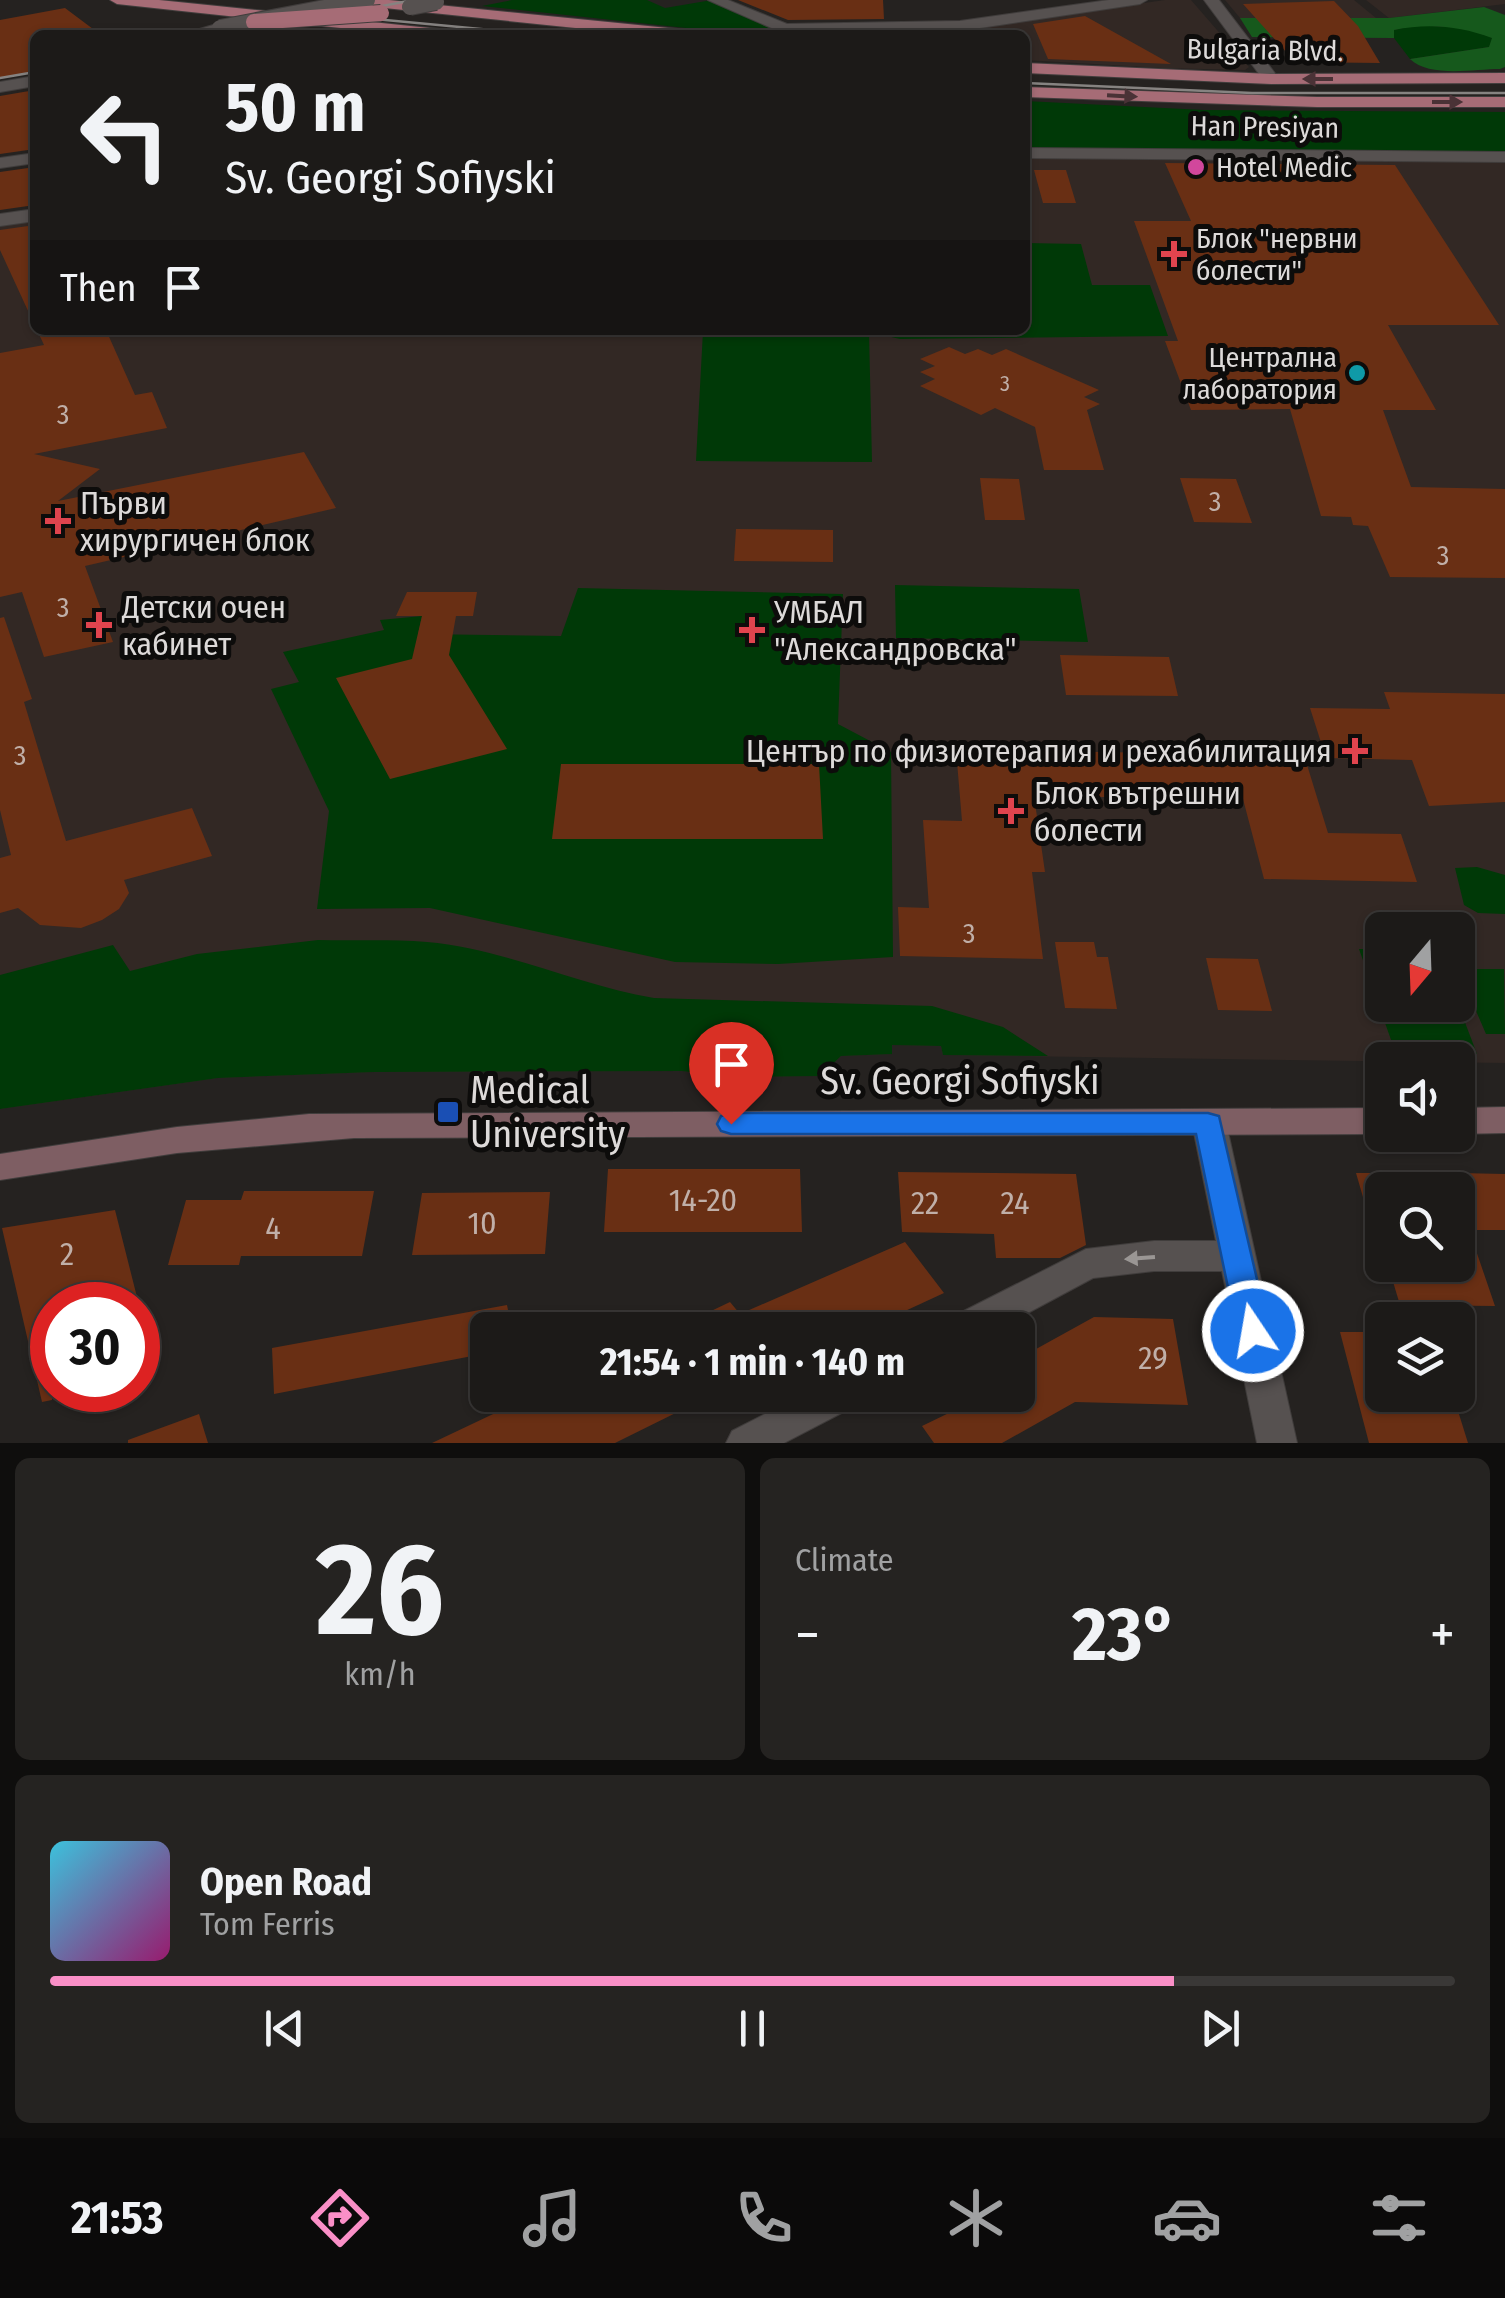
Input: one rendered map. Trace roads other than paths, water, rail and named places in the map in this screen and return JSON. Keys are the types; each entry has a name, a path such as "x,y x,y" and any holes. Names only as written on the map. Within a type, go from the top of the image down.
{"main road":[{"path":"117,0 402,30"},
{"path":"346,0 639,30"},
{"path":"380,13 542,30"},
{"name":"Bulgaria Blvd.","path":"1030,69 1271,79 1505,78"},
{"name":"Bulgaria Blvd.","path":"1030,92 1317,102 1505,102"},
{"path":"1475,1121 1505,1120"},
{"name":"Sv. Georgi Sofiyski","path":"0,1168 131,1144 354,1125 1365,1122"}],"street":[{"path":"260,28 367,0"},
{"path":"715,0 784,28 960,26 1140,0"},
{"path":"1211,0 1271,79"},
{"path":"211,30 380,13 442,1"},
{"path":"0,72 30,66"},
{"path":"0,88 30,81"},
{"name":"Han Presiyan","path":"1030,153 1505,157"},
{"path":"0,163 30,159"},
{"path":"0,220 30,215"},
{"path":"1208,1123 1278,1443"},
{"path":"996,1312 1086,1264 1154,1256 1237,1256"},
{"path":"764,1439 811,1412"}],"tram line":[{"path":"362,10 413,0"},
{"path":"265,29 364,18 492,30"},
{"path":"257,30 279,26"},
{"path":"0,78 30,73"},
{"path":"1030,83 1252,93 1505,93"}],"place":[{"name":"Hotel Medic","path":"1196,167"},
{"name":"Блок \"нервни болести\"","path":"1174,254"},
{"name":"Централна лаборатория","path":"1357,373"},
{"name":"Първи хирургичен блок","path":"58,521"},
{"name":"Детски очен кабинет","path":"99,625"},
{"name":"УМБАЛ \"Александровска\"","path":"752,630"},
{"name":"Център по физиотерапия и рехабилитация","path":"1355,751"},
{"name":"Блок вътрешни болести","path":"1011,811"},
{"name":"Medical University","path":"448,1112"}]}
